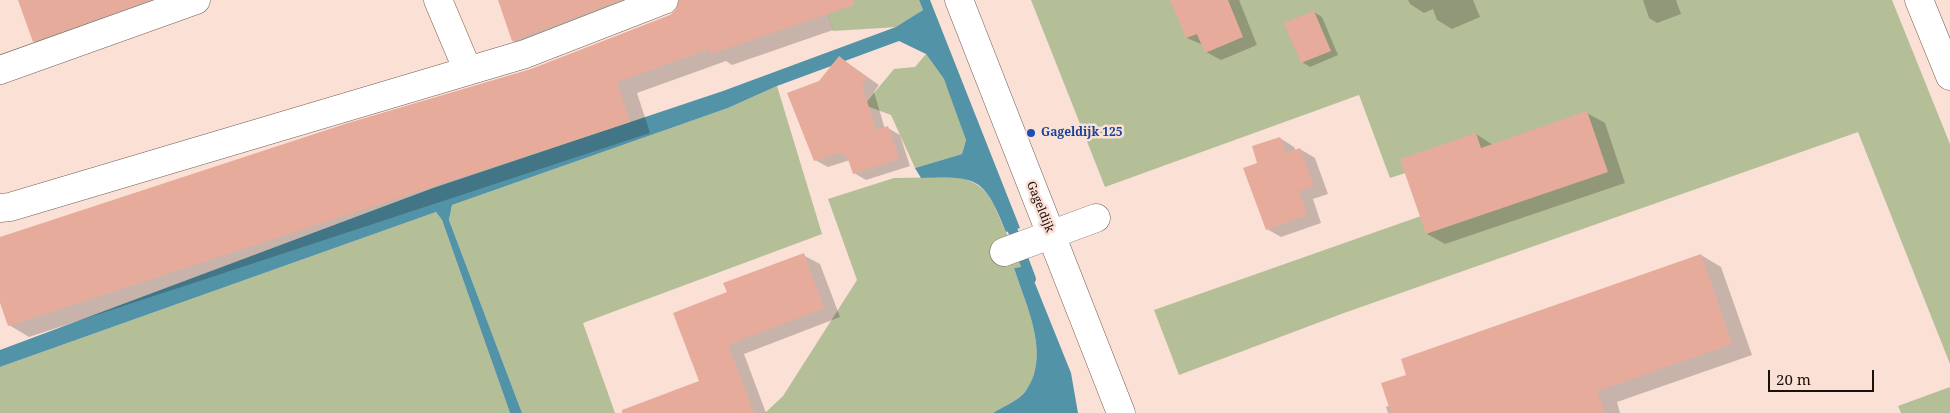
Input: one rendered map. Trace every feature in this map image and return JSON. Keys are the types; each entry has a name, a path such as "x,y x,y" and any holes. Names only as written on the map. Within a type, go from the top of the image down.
{"street":[{"path":"0,70 196,0"},
{"path":"438,0 468,71"},
{"path":"0,208 10,207 525,54 664,0"},
{"name":"Gageldijk","path":"959,0 1041,237 1121,413"},
{"path":"1920,0 1950,76"},
{"path":"1004,252 1096,218"}],"green space":[{"path":"823,0 919,0 923,10 897,27 833,31"},
{"path":"1031,0 1892,0 1950,144 1950,364 1858,132 1344,313 1179,375 1154,310 1563,166 1548,127 1390,178 1359,95 1105,187"},
{"path":"926,54 944,79 966,140 962,154 915,168 891,115 864,105 894,69 915,67"},
{"path":"777,86 822,234 583,323 615,413 522,413 449,220 452,205 728,108"},
{"path":"960,177 979,186 990,197 1007,235 1028,266 1014,268 1030,314 1037,347 1033,378 1025,392 993,413 765,413 783,396 857,280 828,199 894,178"},
{"path":"436,212 442,220 510,413 0,413 0,367"},
{"path":"1950,387 1950,413 1901,413 1898,406"}],"water":[{"path":"919,0 930,0 1020,228 1006,232 991,200 977,184 955,178 921,178 915,168 962,154 966,140 944,79 926,54 899,41 777,86 728,108 452,205 449,220 522,413 510,413 442,220 436,212 0,367 0,350 433,188 723,91 896,27 923,10"},
{"path":"1028,266 1071,373 1078,413 993,413 1022,395 1033,378 1037,347 1030,314 1014,268"}],"building":[{"path":"18,0 150,0 33,42"},
{"path":"498,0 621,0 512,41"},
{"path":"679,0 853,0 854,5 711,54 709,49 617,82 630,122 8,326 0,303 0,237 348,123 531,69 670,15 676,9"},
{"path":"1170,0 1228,0 1243,37 1205,53 1197,34 1186,38"},
{"path":"1314,11 1331,51 1301,63 1284,23"},
{"path":"839,56 867,78 862,85 876,130 888,126 899,159 853,174 847,156 843,157 842,152 814,161 787,93 819,81"},
{"path":"1587,111 1608,172 1426,234 1400,159 1476,133 1481,148"},
{"path":"1280,137 1286,153 1300,148 1314,186 1299,191 1307,215 1266,230 1243,168 1257,163 1252,146"},
{"path":"804,253 824,308 728,345 754,413 622,413 622,410 699,381 673,313 727,292 723,283"},
{"path":"1701,254 1732,344 1597,391 1605,413 1391,413 1381,383 1406,375 1401,359"}],"waterway":[{"path":"1008,218 1031,279"}],"place":[{"name":"Gageldijk 125","path":"1031,133"}]}
